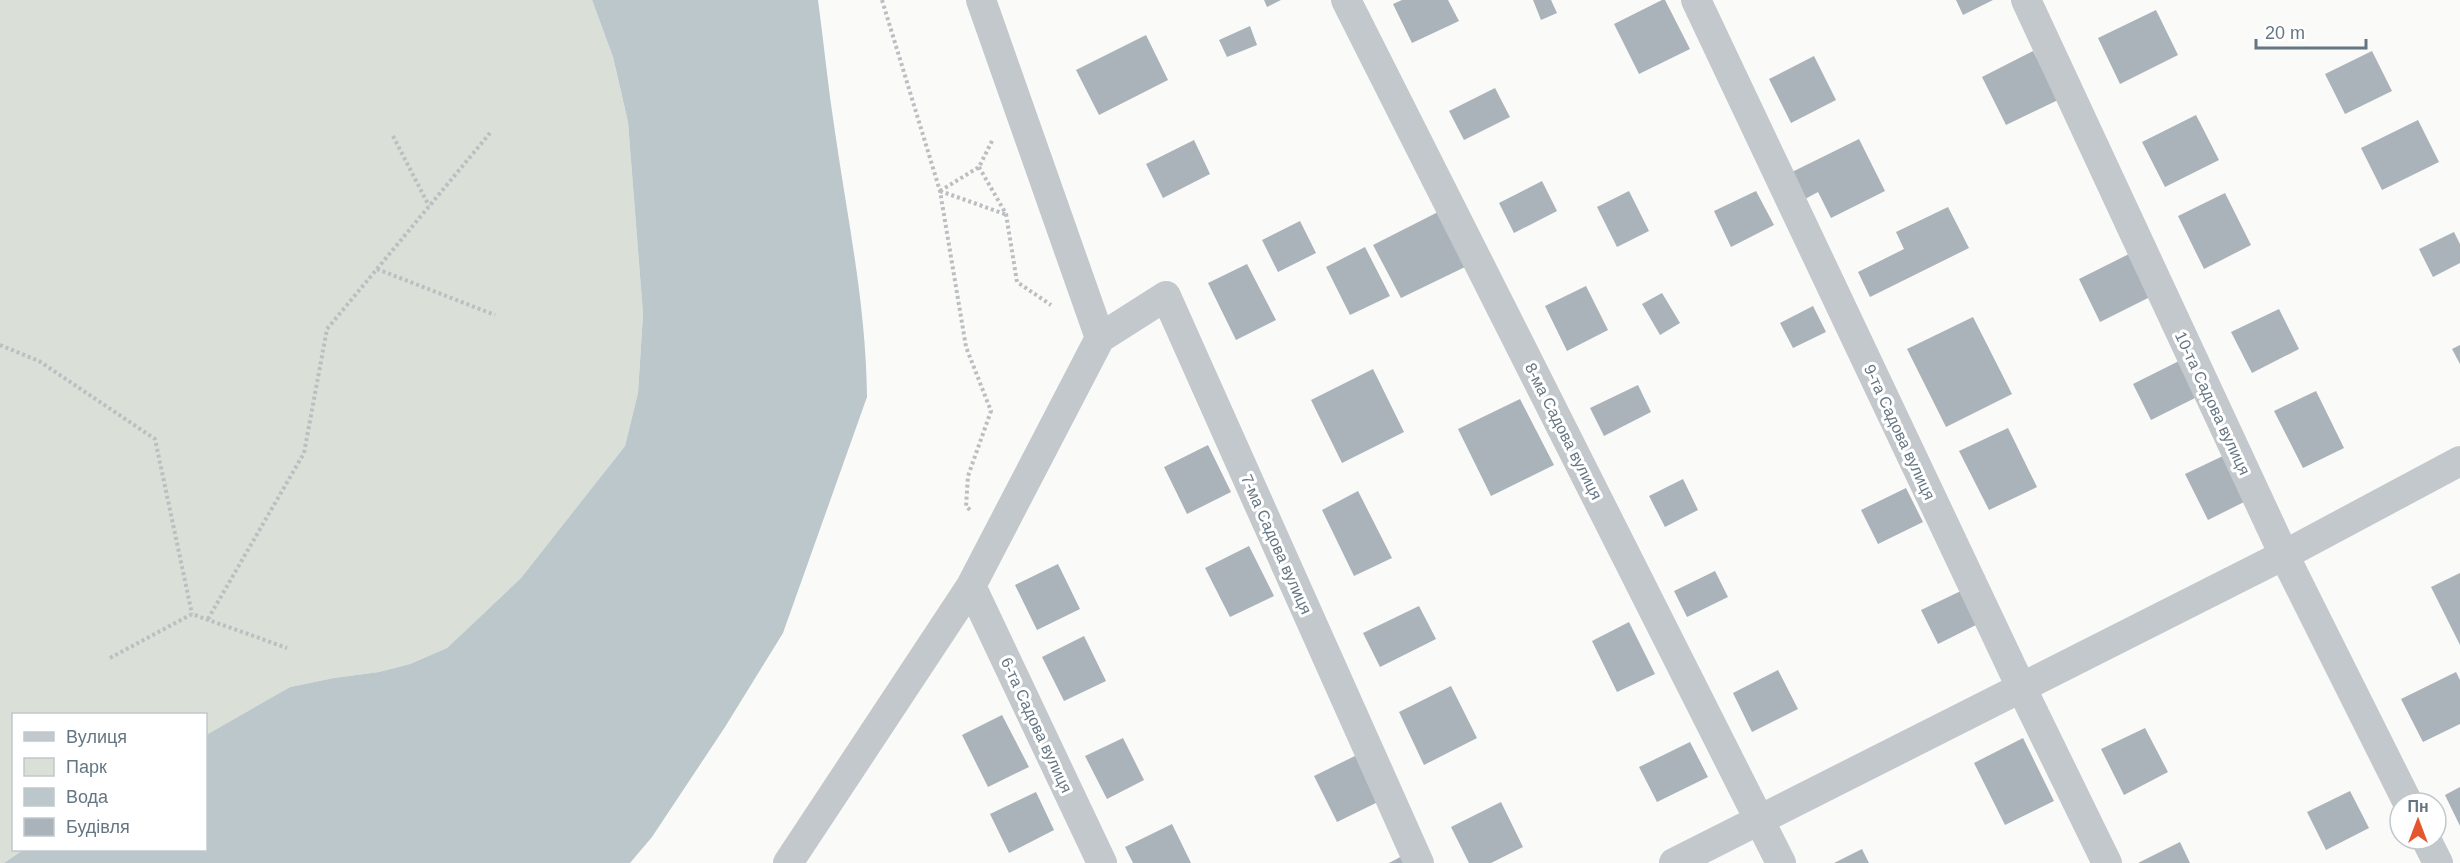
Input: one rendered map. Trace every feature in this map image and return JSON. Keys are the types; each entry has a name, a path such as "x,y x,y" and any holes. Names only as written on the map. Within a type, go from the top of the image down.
{"street":[{"path":"788,863 971,586 1100,338 981,0"},
{"name":"8-ма Садова вулиця","path":"1347,0 1781,863"},
{"name":"9-та Садова вулиця","path":"1696,0 2021,687 2107,863"},
{"name":"10-та Садова вулиця","path":"2026,0 2284,555 2402,791"},
{"name":"7-ма Садова вулиця","path":"1100,338 1166,297 1419,863"},
{"path":"1674,863 2284,555 2460,460"},
{"name":"6-та Садова вулиця","path":"971,586 1102,863"}],"path":[{"path":"882,0 940,191 966,347 992,411 968,476 966,506 997,536"},
{"path":"940,191 979,167 1015,96"},
{"path":"208,620 304,453 327,329 490,133"},
{"path":"393,136 429,206"},
{"path":"979,167 1006,214 1017,282 1054,307"},
{"path":"940,191 1006,214"},
{"path":"377,268 495,315"},
{"path":"0,345 39,361 155,439 192,614"},
{"path":"110,658 192,614 287,648"}],"green space":[{"path":"0,0 592,0 613,57 628,122 643,314 638,393 625,446 521,578 447,648 410,664 379,672 290,687 207,734 207,713 12,713 12,851 22,851 4,863 0,863"}],"water":[{"path":"592,0 818,0 860,296 866,363 867,397 783,633 725,727 652,837 630,863 4,863 22,851 207,851 207,734 290,687 379,672 410,664 447,648 521,578 625,446 638,393 643,314 628,122 613,57"}],"building":[{"path":"1264,0 1281,0 1267,7"},
{"path":"1402,0 1448,0 1459,21 1412,43 1393,4"},
{"path":"1533,0 1551,0 1557,13 1541,20"},
{"path":"1665,0 1690,49 1639,74 1614,24"},
{"path":"1956,0 1993,0 1963,15"},
{"path":"2156,10 2178,55 2120,84 2098,38"},
{"path":"1250,26 1257,45 1227,57 1219,40"},
{"path":"1146,35 1168,80 1099,115 1076,70"},
{"path":"2033,51 2058,100 2006,125 1982,77"},
{"path":"2372,51 2392,91 2345,114 2325,74"},
{"path":"1814,56 1836,100 1791,123 1769,79"},
{"path":"1495,88 1510,117 1464,140 1449,111"},
{"path":"2196,115 2219,160 2165,187 2142,142"},
{"path":"2418,120 2439,162 2382,190 2361,148"},
{"path":"1859,139 1885,191 1831,218 1818,192 1805,199 1792,172"},
{"path":"1194,140 1210,174 1163,198 1146,164"},
{"path":"1542,181 1557,211 1514,233 1499,203"},
{"path":"1629,191 1649,231 1617,247 1597,207"},
{"path":"1756,191 1774,225 1731,247 1714,211"},
{"path":"2225,193 2251,245 2204,269 2178,216"},
{"path":"1948,207 1969,248 1870,297 1858,272 1904,249 1896,232"},
{"path":"1440,211 1467,266 1401,298 1373,245"},
{"path":"1300,221 1316,253 1278,272 1262,240"},
{"path":"2454,232 2460,244 2460,263 2433,277 2419,249"},
{"path":"1365,247 1390,296 1350,315 1326,267"},
{"path":"2129,254 2150,297 2100,322 2079,279"},
{"path":"1247,264 1276,320 1236,340 1208,283"},
{"path":"1586,286 1608,330 1567,351 1545,306"},
{"path":"1662,293 1680,323 1660,335 1642,304"},
{"path":"1813,306 1826,332 1793,348 1780,323"},
{"path":"2279,309 2299,349 2252,373 2231,332"},
{"path":"1973,317 2012,394 1946,427 1907,349"},
{"path":"2460,345 2460,364 2452,349"},
{"path":"2181,360 2199,396 2151,420 2133,384"},
{"path":"1373,369 1404,432 1342,463 1311,400"},
{"path":"1638,385 1651,412 1604,436 1590,408"},
{"path":"2316,391 2344,448 2303,468 2274,411"},
{"path":"1520,399 1554,465 1491,496 1458,429"},
{"path":"2008,428 2037,487 1989,510 1959,451"},
{"path":"1208,445 1231,492 1187,514 1164,467"},
{"path":"2225,455 2248,500 2208,520 2185,474"},
{"path":"1683,479 1698,510 1665,527 1649,496"},
{"path":"1906,488 1923,522 1878,544 1861,510"},
{"path":"1358,491 1392,558 1354,576 1322,510"},
{"path":"1249,546 1274,596 1230,617 1205,568"},
{"path":"1058,564 1080,609 1037,630 1015,585"},
{"path":"1715,571 1728,597 1687,617 1674,591"},
{"path":"2460,573 2460,645 2431,587"},
{"path":"1965,589 1982,622 1938,644 1921,610"},
{"path":"1419,606 1436,639 1380,667 1363,633"},
{"path":"1629,622 1655,674 1617,692 1592,641"},
{"path":"1084,636 1106,681 1064,701 1042,657"},
{"path":"1778,670 1798,709 1752,732 1733,693"},
{"path":"2456,672 2460,680 2460,724 2423,742 2401,699"},
{"path":"1451,686 1477,738 1424,765 1399,712"},
{"path":"1002,715 1029,767 988,787 962,735"},
{"path":"2145,728 2168,772 2124,795 2101,749"},
{"path":"1123,738 1144,780 1107,799 1085,756"},
{"path":"2023,738 2054,801 2005,825 1974,763"},
{"path":"1690,742 1708,777 1657,802 1639,767"},
{"path":"1359,754 1382,800 1337,822 1314,776"},
{"path":"2460,787 2460,826 2448,801 2448,793"},
{"path":"2350,791 2369,828 2326,850 2307,812"},
{"path":"1036,792 1054,830 1009,853 990,814"},
{"path":"1501,802 1523,847 1491,863 1469,863 1451,827"},
{"path":"1172,824 1191,863 1133,863 1125,847"},
{"path":"2180,842 2190,863 2138,863"},
{"path":"1862,849 1869,863 1834,863"},
{"path":"1406,854 1411,863 1389,863"}]}
